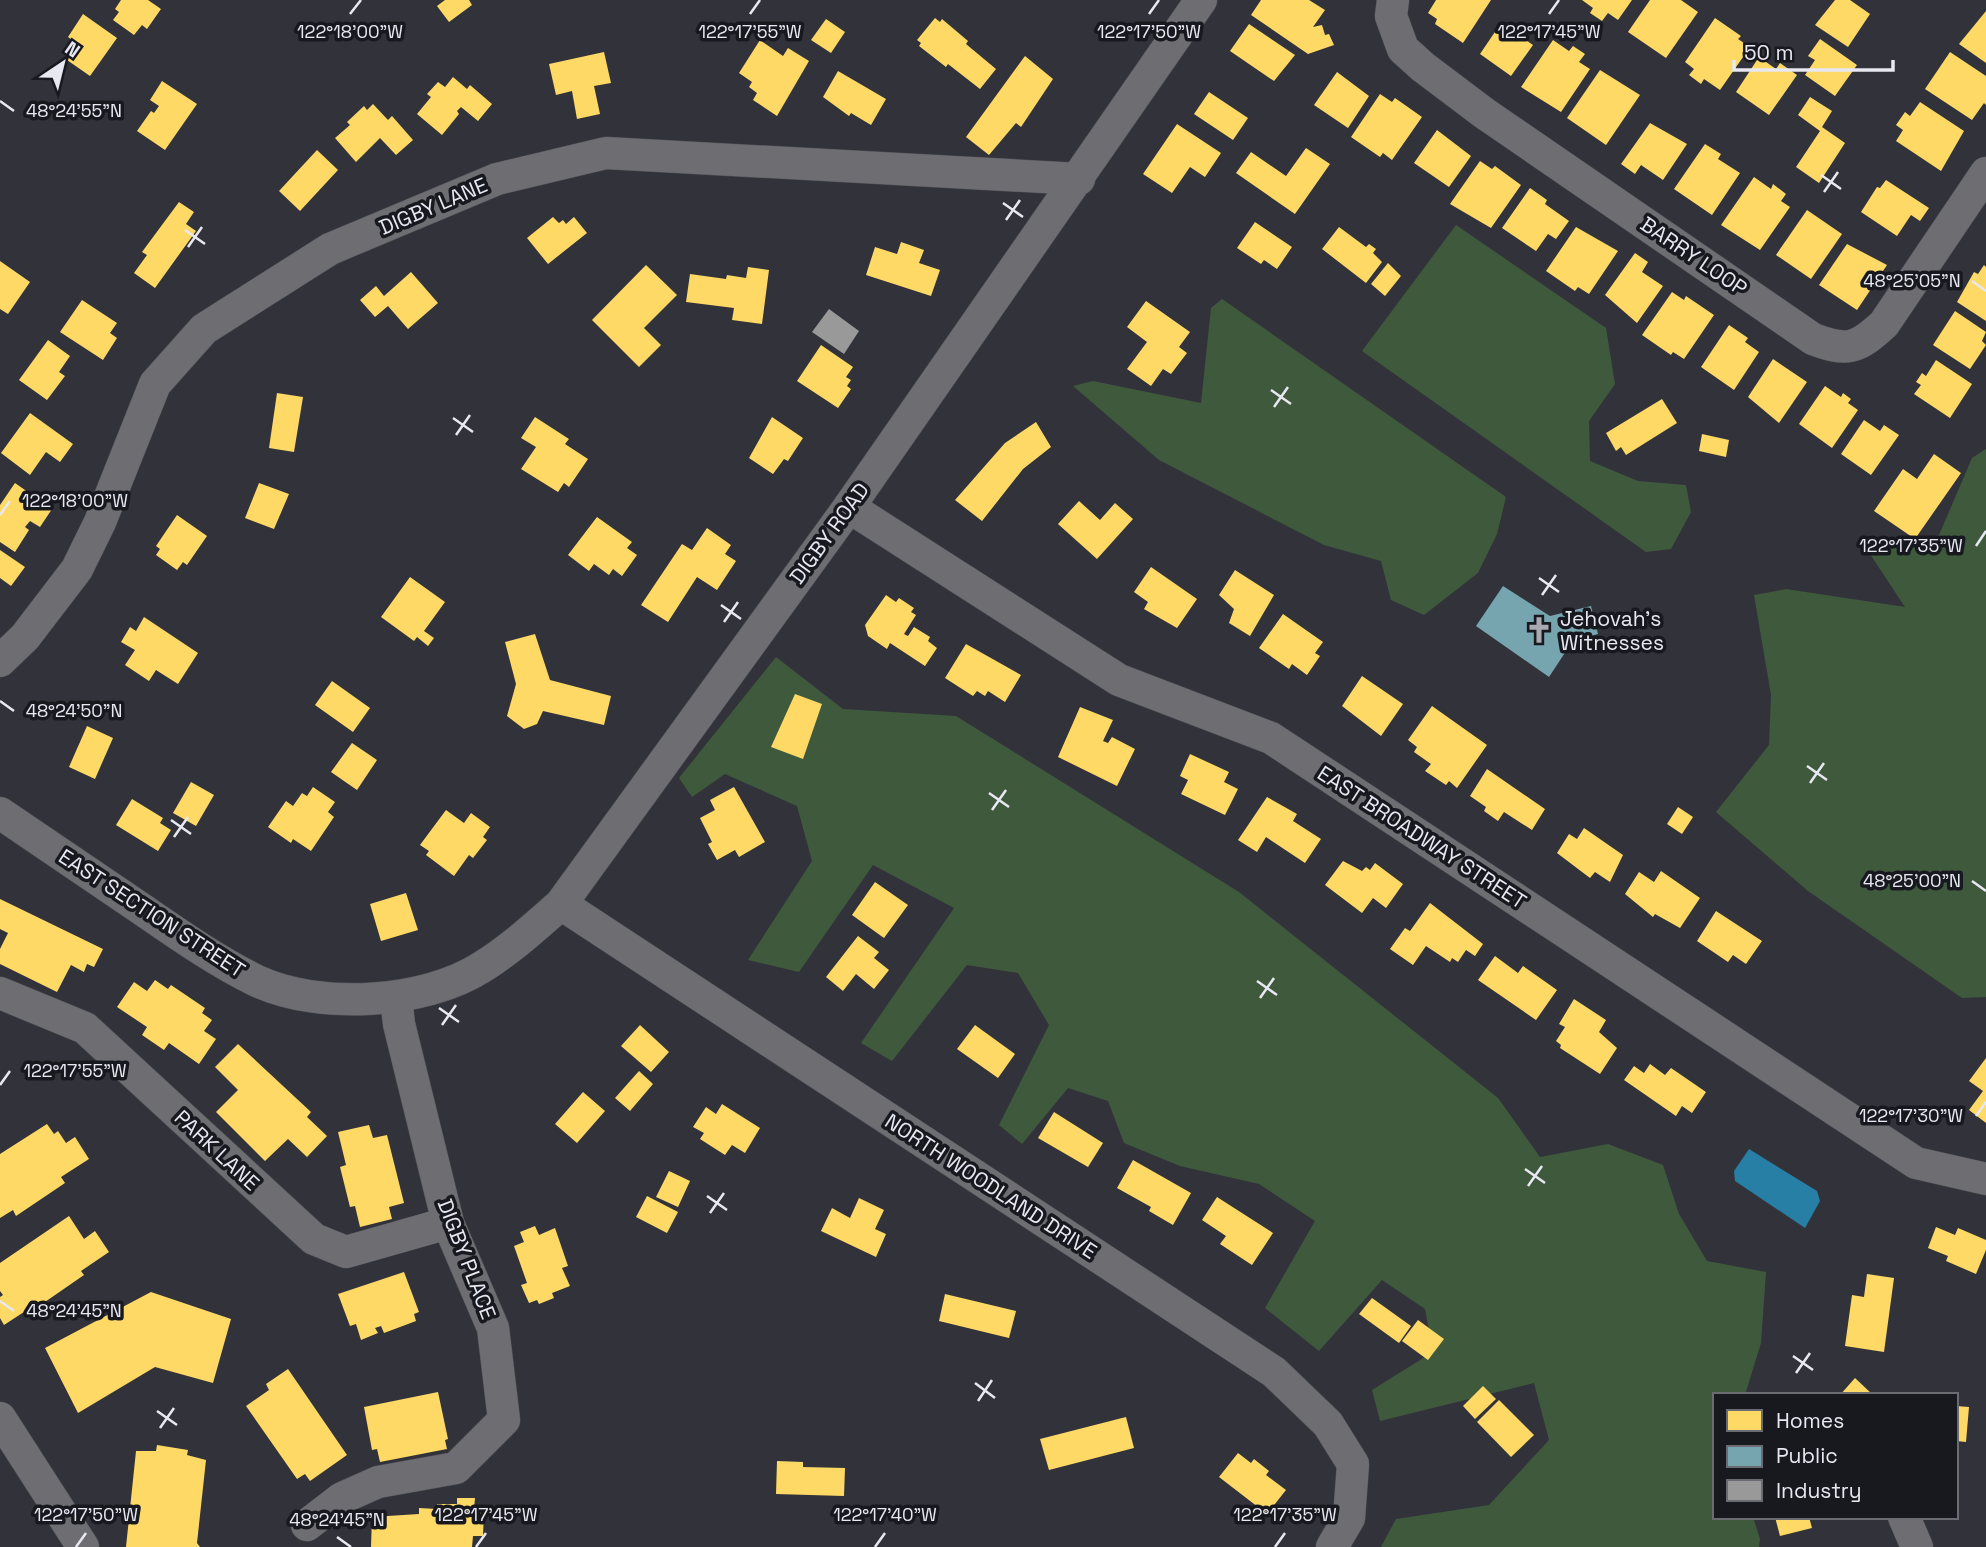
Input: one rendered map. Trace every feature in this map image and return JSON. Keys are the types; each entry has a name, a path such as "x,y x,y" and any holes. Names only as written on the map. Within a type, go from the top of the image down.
{"street":[{"name":"DIGBY ROAD","path":"396,998 481,968 526,936 561,904 849,507 1201,0"},
{"name":"BARRY LOOP","path":"1393,0 1391,16 1403,49 1423,67 1484,113 1814,339 1839,349 1864,342 1884,324 1986,173"},
{"name":"DIGBY LANE","path":"0,661 25,637 76,569 100,522 155,384 204,329 330,249 497,179 606,153 1079,179"},
{"name":"EAST BROADWAY STREET","path":"849,507 1119,680 1271,737 1916,1163 1986,1179"},
{"name":"EAST SECTION STREET","path":"0,813 190,942 258,981 296,992 330,997 396,998"},
{"name":"NORTH WOODLAND DRIVE","path":"561,904 1274,1372 1328,1424 1353,1464 1349,1518 1332,1547"},
{"name":"PARK LANE","path":"0,993 85,1028 314,1239 346,1252 448,1223"},
{"name":"DIGBY PLACE","path":"307,1525 342,1498 378,1482 456,1468 504,1420 493,1328 448,1223 399,1024 396,998"},
{"path":"0,1418 83,1547"},
{"path":"1905,1519 1917,1547"}],"green space":[{"path":"1456,225 1606,328 1615,384 1589,421 1590,461 1638,481 1686,485 1691,512 1671,549 1646,552 1362,351"},
{"path":"1222,299 1506,497 1497,534 1478,573 1424,615 1391,600 1381,561 1324,545 1159,460 1073,386 1093,381 1201,403 1211,308"},
{"path":"1986,449 1986,997 1962,998 1808,891 1716,812 1769,745 1771,695 1754,595 1786,589 1905,607 1866,548 1939,535 1972,458"},
{"path":"776,657 843,709 956,716 1239,892 1498,1098 1540,1157 1608,1144 1663,1165 1679,1214 1707,1261 1766,1272 1761,1343 1746,1393 1713,1393 1713,1519 1754,1519 1760,1539 1759,1547 1381,1547 1396,1519 1489,1505 1549,1440 1534,1383 1380,1421 1372,1390 1433,1352 1425,1309 1382,1280 1319,1351 1265,1308 1315,1221 1259,1184 1180,1166 1124,1143 1108,1101 1068,1088 1022,1144 999,1125 1049,1025 1018,973 967,965 892,1061 861,1043 954,908 873,865 799,972 748,960 812,861 797,806 725,774 692,797 679,778"}],"water":[{"path":"1749,1149 1817,1191 1820,1201 1805,1228 1735,1181 1734,1171"}],"building: Homes":[{"path":"121,0 148,0 161,9 147,29 142,25 134,35 113,20 119,12 115,9"},
{"path":"445,0 469,0 472,5 449,22 437,6"},
{"path":"1261,0 1309,0 1325,10 1313,27 1322,25 1325,35 1329,34 1334,45 1308,54 1251,15"},
{"path":"1436,0 1491,0 1463,43 1435,24 1437,19 1428,13"},
{"path":"1582,0 1632,0 1618,20 1608,13 1602,21 1590,13 1593,8"},
{"path":"1650,0 1681,0 1698,12 1666,58 1628,32"},
{"path":"1835,0 1850,0 1870,14 1848,47 1815,25"},
{"path":"1986,11 1986,63 1959,44"},
{"path":"83,14 117,38 90,76 67,60 78,44 68,37"},
{"path":"935,18 940,22 942,19 996,69 980,89 919,46 921,43 917,40"},
{"path":"1715,18 1741,36 1738,39 1750,47 1720,90 1704,79 1701,84 1689,75 1694,69 1685,62"},
{"path":"826,19 845,32 831,53 811,40"},
{"path":"1501,23 1533,45 1511,76 1480,54"},
{"path":"1249,24 1295,55 1274,81 1230,51"},
{"path":"1820,39 1857,65 1835,96 1805,75 1815,60 1808,56"},
{"path":"760,40 783,56 788,48 809,61 777,116 753,100 757,93 749,87 752,82 739,73"},
{"path":"1553,40 1569,51 1573,46 1585,54 1579,62 1590,69 1561,112 1521,87"},
{"path":"604,52 611,83 594,86 600,114 577,119 572,91 556,95 549,64"},
{"path":"1950,52 1986,76 1986,105 1984,103 1972,120 1925,89"},
{"path":"1025,56 1053,79 1021,127 1016,123 989,155 966,137"},
{"path":"1759,57 1776,69 1780,63 1797,75 1769,115 1736,92"},
{"path":"1600,70 1640,95 1606,145 1567,118"},
{"path":"838,71 886,99 871,125 851,113 849,116 823,97"},
{"path":"1337,72 1369,96 1348,128 1314,105"},
{"path":"453,77 467,89 470,85 492,104 478,121 461,107 457,111 459,114 442,135 417,114 431,97 427,94 438,82 445,87"},
{"path":"162,81 197,104 165,150 137,131 151,111 154,113 159,106 150,100"},
{"path":"1209,92 1248,118 1233,140 1194,114"},
{"path":"1380,94 1392,102 1395,98 1422,117 1392,160 1383,153 1380,157 1351,137"},
{"path":"1810,97 1832,111 1822,127 1845,143 1819,183 1796,167 1820,131 1798,115"},
{"path":"1920,102 1964,131 1941,171 1896,141 1903,130 1896,125 1905,112 1910,116"},
{"path":"373,104 388,120 392,116 413,140 396,155 380,138 356,162 335,138 350,125 347,122 364,106 367,110"},
{"path":"1650,123 1687,144 1663,180 1641,165 1635,174 1621,164"},
{"path":"1177,124 1221,153 1205,177 1190,167 1172,193 1143,174"},
{"path":"1437,130 1471,156 1449,187 1414,163"},
{"path":"1705,144 1721,154 1718,159 1740,173 1712,215 1674,189"},
{"path":"1306,148 1330,164 1295,214 1236,173 1251,152 1286,176"},
{"path":"317,150 338,170 300,211 279,191"},
{"path":"1480,161 1492,169 1495,166 1521,185 1491,228 1450,204"},
{"path":"1754,177 1771,189 1773,184 1786,194 1781,201 1790,207 1760,250 1721,225"},
{"path":"1886,180 1929,208 1920,221 1911,215 1897,236 1861,212 1877,187 1880,188"},
{"path":"1530,188 1547,200 1545,204 1569,221 1556,239 1548,234 1536,251 1502,228"},
{"path":"179,202 194,212 186,224 196,231 155,288 134,273 147,255 142,252"},
{"path":"1807,210 1842,234 1811,279 1776,255"},
{"path":"553,217 559,223 563,220 566,224 574,217 587,233 548,264 527,238"},
{"path":"1255,222 1292,247 1277,269 1264,260 1261,264 1237,248"},
{"path":"1339,227 1366,247 1369,244 1376,249 1373,253 1382,262 1366,283 1322,249"},
{"path":"1576,227 1618,251 1589,294 1578,287 1575,291 1546,271"},
{"path":"901,242 924,250 919,263 940,270 931,296 866,275 875,247 897,254"},
{"path":"1847,244 1887,265 1857,310 1819,285"},
{"path":"1635,253 1648,262 1642,272 1663,286 1637,323 1605,295"},
{"path":"0,261 30,282 8,314 0,309"},
{"path":"1388,263 1401,276 1385,296 1371,284"},
{"path":"646,265 677,295 644,328 661,345 639,367 592,320"},
{"path":"1984,265 1986,321 1957,302 1974,272 1978,274"},
{"path":"748,267 769,270 762,324 732,320 734,308 686,302 690,274 726,279 727,275 746,278"},
{"path":"411,272 438,303 408,329 388,306 375,317 360,300 376,286 384,296"},
{"path":"1672,292 1684,300 1686,296 1714,315 1684,359 1673,352 1671,355 1642,335"},
{"path":"82,300 117,323 110,333 117,338 103,360 60,332"},
{"path":"1146,301 1190,332 1179,347 1187,353 1171,374 1163,369 1151,386 1127,369 1147,342 1127,327"},
{"path":"1955,311 1986,332 1982,341 1986,345 1970,369 1933,345"},
{"path":"1729,325 1748,338 1745,342 1759,352 1734,390 1701,367"},
{"path":"48,340 70,356 59,372 65,376 47,400 19,380"},
{"path":"821,345 853,367 846,377 851,380 847,386 851,389 838,408 797,381"},
{"path":"1773,359 1807,382 1779,423 1748,397"},
{"path":"1936,360 1972,384 1950,418 1914,394 1921,385 1916,382 1922,373 1926,376"},
{"path":"1825,386 1841,397 1843,393 1851,399 1848,403 1858,410 1832,448 1799,424"},
{"path":"277,393 303,397 294,452 269,448"},
{"path":"1662,399 1677,423 1626,455 1621,447 1616,451 1606,433"},
{"path":"30,413 73,444 60,462 46,452 30,475 1,453"},
{"path":"535,417 569,439 565,444 588,459 569,487 564,483 558,492 521,469 536,447 521,438"},
{"path":"772,417 803,438 788,461 784,459 773,474 749,458"},
{"path":"1864,420 1880,431 1884,425 1899,435 1871,475 1841,454"},
{"path":"1036,422 1051,447 1023,469 982,521 955,500 1005,443"},
{"path":"1702,434 1729,440 1726,457 1699,451"},
{"path":"1934,454 1961,473 1915,539 1874,511 1903,469 1917,479"},
{"path":"15,483 52,509 40,527 30,521 25,527 29,530 15,552 0,542 0,505"},
{"path":"259,483 289,494 274,529 245,518"},
{"path":"1079,501 1100,520 1115,503 1133,519 1097,559 1058,524"},
{"path":"177,515 207,536 187,565 183,562 177,570 156,555 160,549 156,546"},
{"path":"597,517 632,542 627,548 637,555 622,576 613,569 609,575 594,564 589,571 568,555"},
{"path":"707,528 731,545 725,554 736,561 717,590 697,577 668,622 641,605 682,544 692,550"},
{"path":"0,550 25,567 11,586 0,578"},
{"path":"1151,567 1197,599 1177,628 1144,609 1148,602 1134,592"},
{"path":"1235,570 1274,595 1250,636 1229,623 1234,609 1219,595"},
{"path":"410,577 445,602 424,631 434,638 428,646 417,637 414,641 381,617"},
{"path":"886,595 896,602 899,598 914,608 911,612 916,615 904,634 908,636 914,627 930,637 928,641 937,648 925,666 890,643 887,649 868,636 865,625"},
{"path":"1283,614 1323,642 1315,653 1320,656 1307,675 1292,664 1289,669 1259,648"},
{"path":"144,617 198,653 178,684 156,670 149,681 125,665 135,650 121,642 130,627 136,631"},
{"path":"535,634 550,680 611,696 604,725 543,711 537,724 524,729 507,716 516,684 505,642"},
{"path":"966,644 1021,675 1005,702 988,691 985,696 977,691 973,696 945,678"},
{"path":"1362,676 1403,704 1381,736 1342,706"},
{"path":"332,681 370,708 353,732 315,705"},
{"path":"795,694 822,704 803,759 771,747"},
{"path":"1432,706 1487,745 1457,788 1449,781 1446,785 1425,771 1431,764 1414,752 1417,747 1408,740"},
{"path":"1080,707 1113,720 1103,741 1108,743 1112,737 1135,749 1117,786 1058,757"},
{"path":"87,726 113,738 95,779 69,767"},
{"path":"352,743 377,760 357,790 331,772"},
{"path":"1190,754 1229,772 1224,782 1238,789 1225,815 1181,794 1188,780 1180,776"},
{"path":"1487,769 1545,809 1532,830 1504,812 1498,821 1484,811 1486,807 1470,796"},
{"path":"191,782 214,795 196,826 173,813"},
{"path":"313,787 335,802 328,812 334,817 311,851 293,839 291,843 268,827 286,801 293,806 302,793 307,796"},
{"path":"734,787 765,842 739,857 735,850 717,860 708,844 712,842 700,818 715,810 710,800"},
{"path":"1267,797 1297,814 1293,821 1321,839 1305,863 1266,837 1257,852 1238,840"},
{"path":"132,799 163,818 160,823 171,830 158,851 116,825"},
{"path":"1678,807 1693,817 1682,834 1667,824"},
{"path":"446,810 464,823 471,813 490,827 483,837 487,840 473,858 469,855 454,876 426,855 429,851 420,845"},
{"path":"1584,828 1623,855 1610,882 1595,872 1590,878 1557,853 1569,834 1577,839"},
{"path":"1343,861 1362,871 1366,867 1370,870 1375,863 1403,884 1386,908 1373,898 1362,913 1325,885"},
{"path":"1661,871 1700,898 1680,928 1655,914 1653,917 1625,894 1639,872 1654,882"},
{"path":"875,882 908,905 884,938 852,915"},
{"path":"406,893 418,930 381,941 370,904"},
{"path":"0,899 103,949 94,967 87,964 84,972 71,965 57,992 0,964 0,949 8,933 0,929"},
{"path":"1430,903 1483,944 1475,956 1466,950 1458,962 1452,958 1450,962 1426,946 1413,965 1390,949 1405,928 1410,931"},
{"path":"1716,911 1762,941 1746,964 1733,955 1728,962 1697,941"},
{"path":"858,936 879,952 874,958 889,970 874,989 856,974 843,991 826,977"},
{"path":"1495,956 1518,973 1523,966 1557,990 1536,1020 1478,980"},
{"path":"155,980 168,989 171,985 205,1008 202,1013 212,1020 204,1031 216,1039 199,1064 169,1043 164,1050 142,1035 147,1027 117,1007 134,982 147,991"},
{"path":"1574,999 1606,1020 1599,1032 1617,1048 1600,1074 1560,1048 1561,1045 1556,1041 1565,1027 1559,1024"},
{"path":"640,1025 669,1052 651,1072 621,1046"},
{"path":"975,1025 1015,1054 998,1078 957,1049"},
{"path":"238,1044 311,1112 307,1117 327,1136 307,1157 288,1139 265,1161 216,1112 238,1090 215,1067"},
{"path":"1986,1058 1986,1123 1969,1110 1983,1091 1969,1081"},
{"path":"1650,1064 1665,1075 1671,1068 1706,1092 1692,1113 1682,1106 1676,1116 1624,1080 1634,1066 1644,1073"},
{"path":"639,1071 653,1084 630,1111 615,1098"},
{"path":"583,1092 605,1111 577,1143 555,1124"},
{"path":"722,1104 760,1128 745,1153 732,1145 725,1155 700,1139 704,1133 693,1127 706,1107 716,1114"},
{"path":"1054,1112 1103,1143 1088,1167 1038,1138"},
{"path":"47,1124 54,1134 58,1131 66,1143 75,1137 89,1159 61,1177 65,1183 16,1216 13,1210 0,1218 0,1154"},
{"path":"369,1125 373,1138 387,1135 404,1203 389,1207 392,1219 360,1227 355,1206 350,1207 340,1167 346,1165 338,1132"},
{"path":"1133,1160 1191,1193 1173,1225 1149,1211 1151,1207 1117,1188"},
{"path":"669,1171 690,1181 678,1207 656,1197"},
{"path":"647,1196 678,1212 667,1233 636,1217"},
{"path":"1217,1197 1273,1233 1252,1265 1220,1244 1226,1236 1202,1220"},
{"path":"859,1198 884,1210 875,1229 886,1234 876,1257 821,1231 832,1208 850,1218"},
{"path":"69,1216 84,1239 95,1231 109,1252 81,1271 84,1275 29,1313 27,1310 4,1325 0,1318 0,1297 3,1295 0,1291 0,1263"},
{"path":"535,1226 539,1235 555,1228 568,1266 562,1268 570,1286 552,1293 554,1298 539,1304 537,1300 529,1303 521,1285 527,1283 514,1246 524,1242 520,1232"},
{"path":"1936,1227 1955,1235 1958,1228 1986,1240 1986,1250 1976,1274 1946,1261 1948,1256 1928,1248"},
{"path":"404,1272 419,1312 414,1314 416,1321 384,1333 381,1326 375,1328 378,1333 361,1340 356,1324 350,1326 338,1294"},
{"path":"1867,1274 1894,1278 1884,1352 1845,1346 1852,1295 1864,1297"},
{"path":"151,1292 231,1319 213,1383 155,1367 78,1413 45,1348"},
{"path":"945,1294 1016,1311 1009,1338 939,1321"},
{"path":"1372,1298 1411,1326 1399,1343 1359,1314"},
{"path":"1418,1320 1444,1339 1428,1360 1402,1341"},
{"path":"288,1369 347,1455 310,1481 305,1474 297,1479 246,1406 269,1390 266,1384"},
{"path":"1855,1378 1871,1393 1842,1393"},
{"path":"1483,1386 1496,1399 1475,1419 1463,1406"},
{"path":"438,1392 448,1439 445,1440 447,1449 380,1462 377,1449 372,1450 364,1407"},
{"path":"1499,1400 1534,1435 1511,1457 1477,1422"},
{"path":"1958,1406 1969,1407 1966,1442 1958,1441"},
{"path":"1126,1417 1134,1448 1049,1470 1040,1439"},
{"path":"157,1445 188,1450 187,1455 206,1460 197,1543 200,1547 126,1547 136,1451 156,1451"},
{"path":"1238,1453 1251,1463 1254,1459 1269,1471 1266,1475 1286,1490 1267,1514 1219,1477"},
{"path":"777,1461 803,1462 803,1467 845,1468 844,1496 776,1494"},
{"path":"457,1498 475,1498 474,1509 484,1510 483,1536 473,1536 472,1547 371,1547 372,1517 419,1514 419,1508 437,1509 437,1504 457,1504"},
{"path":"1776,1519 1810,1519 1812,1528 1780,1536"}],"building: Public":[{"name":"Jehovah's Witnesses","path":"1503,586 1550,616 1591,606 1598,634 1572,642 1549,677 1476,626"}],"building: Industry":[{"path":"829,309 859,331 844,354 812,332"}],"place":[{"name":"Jehovah's Witnesses","path":"1539,630"}]}
